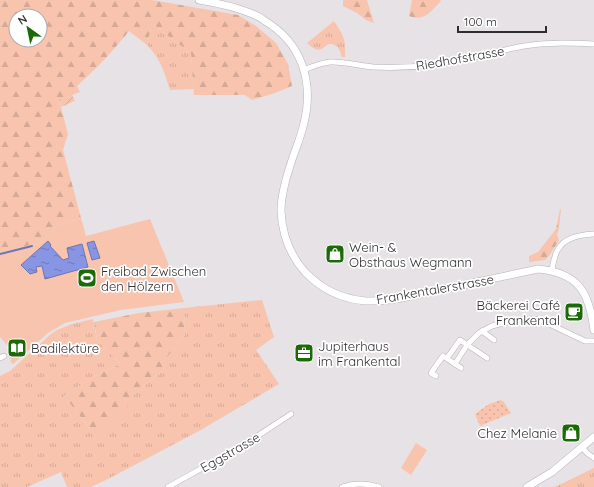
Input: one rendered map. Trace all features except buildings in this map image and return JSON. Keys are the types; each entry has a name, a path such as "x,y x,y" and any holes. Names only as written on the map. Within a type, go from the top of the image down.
{"main road":[{"name":"Frankentalerstrasse","path":"200,0 234,7 256,15 284,35 299,56 307,83 307,110 303,129 284,188 281,210 283,226 289,247 302,268 315,281 326,290 344,297 357,300 380,301 413,296 538,269 552,270 564,274 574,281 581,289 590,306 594,330"},
{"path":"527,487 552,472 594,437"}],"street":[{"name":"Riedhofstrasse","path":"304,70 321,63 331,62 371,67 406,67 440,64 522,46 570,43 594,44"},
{"path":"552,270 558,249 562,245 576,236 594,234"},
{"path":"455,364 468,345 482,331 505,322 520,319 532,318 541,320 585,341 594,341"},
{"path":"482,331 494,340"},
{"path":"447,358 460,340 487,358"},
{"path":"436,376 431,373 443,356 461,368"},
{"name":"Eggstrasse","path":"168,487 242,446 291,414"},
{"path":"582,447 594,458"},
{"path":"342,487 348,485 365,484 378,487"}],"green space":[{"path":"0,0 152,0 238,15 256,26 276,43 288,64 292,86 252,100 245,95 194,95 191,53 152,24 147,45 129,31 104,60 77,86 80,92 59,100 68,134 63,150 81,218 58,225 39,244 0,253"},
{"path":"343,0 367,0 374,23 366,20 357,13 343,6"},
{"path":"412,0 441,1 431,12 424,17 419,18 409,16"},
{"path":"334,21 344,38 345,57 342,57 339,49 333,44 315,49 307,43"},
{"path":"152,24 191,53 194,89 170,90 156,55 147,45"},
{"path":"72,95 75,101 61,107 59,100"},
{"path":"560,209 557,235 559,240 545,260 529,262 529,256 538,252 556,229"},
{"name":"Freibad Zwischen den Hölzern","path":"81,218 86,236 150,219 184,302 121,310 65,323 48,333 13,364 8,355 12,351 0,337 0,253 39,244 58,225"},
{"path":"262,300 274,337 256,350 279,384 199,431 91,487 67,487 61,472 27,487 0,487 0,376 10,371 51,334 72,324 93,319 97,340 121,364 93,377 64,396 96,436 133,395 165,369 162,363 185,335 184,308"},
{"path":"184,308 185,335 162,363 165,369 133,395 127,407 96,436 64,396 93,377 121,364 97,340 94,322 139,313"},
{"path":"501,400 511,413 480,426 475,414 489,404"},
{"path":"416,443 427,450 411,475 401,468"},
{"path":"594,468 594,487 555,487"}],"water":[{"path":"48,241 51,245 50,246 63,260 69,258 67,248 82,244 88,267 45,279 42,266 36,267 37,272 30,274 21,265"},
{"path":"94,241 100,258 92,260 87,243"}],"waterway":[{"path":"0,254 32,246"}],"place":[{"name":"Wein- & Obsthaus Wegmann","path":"335,254"},
{"name":"Freibad Zwischen den Hölzern","path":"87,278"},
{"name":"Bäckerei Café Frankental","path":"574,312"},
{"name":"Badilektüre","path":"17,348"},
{"name":"Jupiterhaus im Frankental","path":"304,353"},
{"name":"Chez Melanie","path":"571,433"}]}
